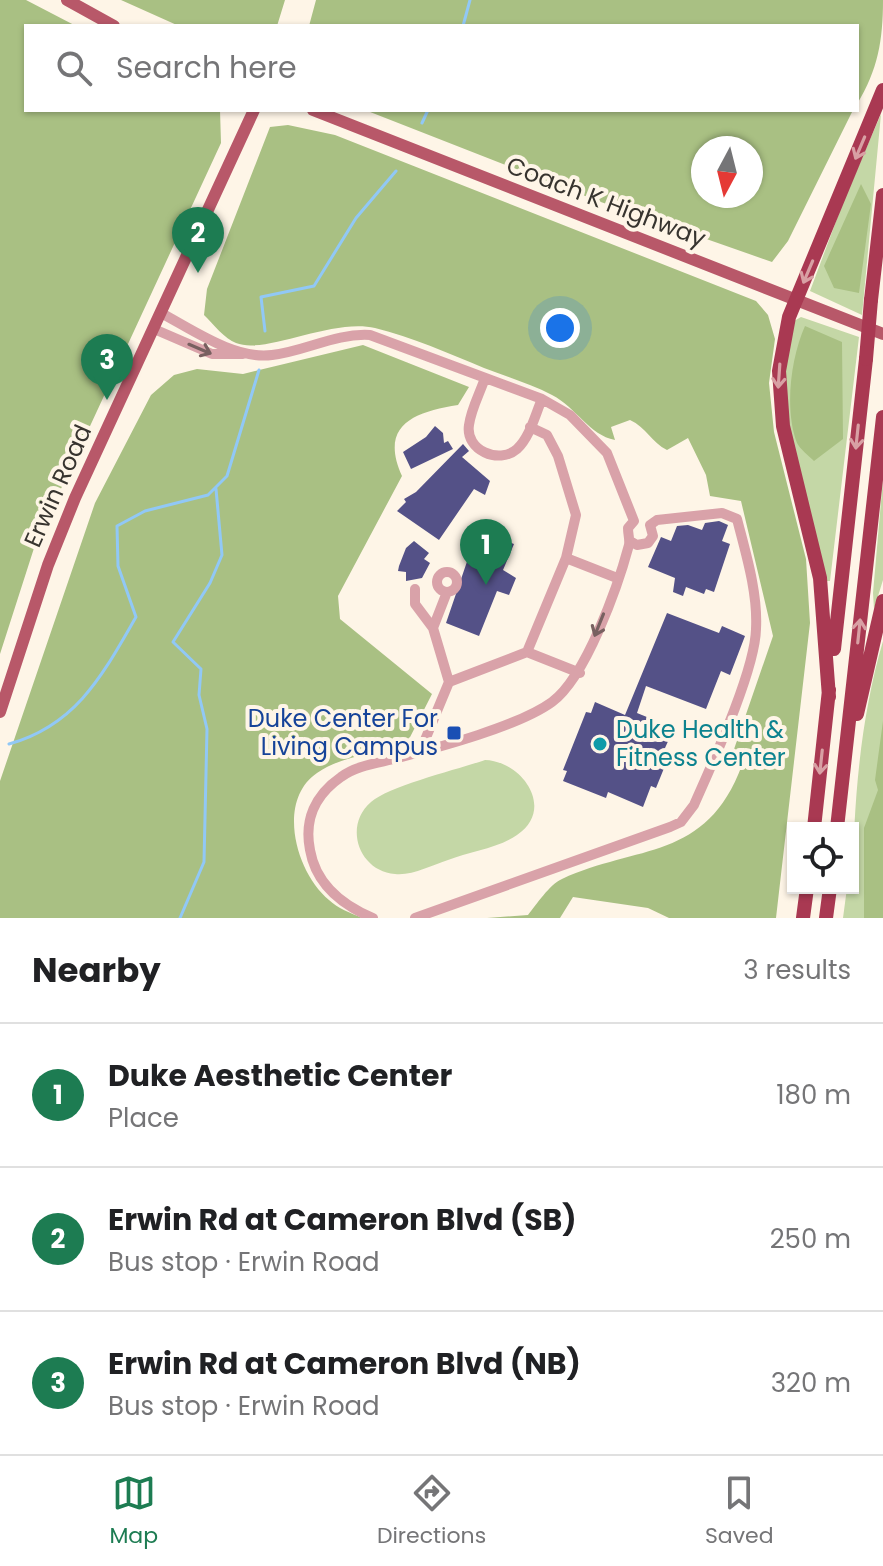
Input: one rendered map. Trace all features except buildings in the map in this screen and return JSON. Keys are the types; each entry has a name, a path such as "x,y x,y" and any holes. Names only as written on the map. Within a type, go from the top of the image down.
{"highway":[{"path":"829,697 820,578 780,407 781,351 796,300 883,90"},
{"path":"815,822 883,195"},
{"path":"838,822 883,417"},
{"path":"844,765 883,601"},
{"path":"803,918 806,894"},
{"path":"826,918 829,894"}],"main road":[{"path":"67,0 110,24"},
{"name":"Erwin Road","path":"0,712 65,521 253,112"},
{"name":"Coach K Highway","path":"318,112 883,334"}],"lane":[{"path":"161,313 224,345 249,353"},
{"path":"154,329 212,354 271,355 339,336 370,335 542,399 570,415 600,444 634,521"},
{"path":"485,378 468,426 469,437 487,454 504,456 518,448 542,399"},
{"path":"527,652 566,558 575,523 574,506 558,456 547,435 530,427"},
{"path":"415,918 651,835 681,822 694,805 751,658 756,630 754,600 737,519 722,513 657,520 650,525"},
{"path":"630,541 637,545 648,543 653,536 650,525 644,520 634,521"},
{"path":"373,918 340,901 319,874 310,854 309,820 312,808 340,777 359,768 420,752 540,709 554,701 580,673 617,578 630,541 628,532 634,521"},
{"path":"566,558 617,578"},
{"path":"415,589 415,604 430,624 449,682 420,752"},
{"path":"430,624 444,591"},
{"path":"449,682 527,652 580,673"}],"green space":[{"path":"0,0 26,0 72,24 24,24 24,112 220,112 221,143 35,545 0,654"},
{"path":"121,0 285,0 278,24 175,24"},
{"path":"316,0 883,0 878,54 859,100 859,24 310,24"},
{"path":"370,112 852,112 788,241 772,262 598,201"},
{"path":"881,114 862,315 810,291"},
{"path":"288,125 335,135 756,301 768,315 775,339 769,383 774,432 806,559 810,623 776,918 669,918 648,908 573,897 560,918 487,918 528,915 548,890 562,879 667,845 689,834 709,819 727,796 742,765 732,755 773,636 741,501 710,496 706,475 688,438 667,450 630,420 611,427 615,440 606,437 552,395 403,336 358,326 249,345 236,343 223,335 204,315 207,289 270,127"},
{"path":"861,184 871,204 859,293 834,288 824,266"},
{"path":"801,317 859,337 830,581 825,581 786,426 783,373 794,321"},
{"path":"805,326 842,342 843,439 814,461 797,443 790,400 796,353"},
{"path":"363,345 469,387 458,405 415,417 398,433 396,459 402,476 338,596 340,619 432,694 406,745 327,767 304,785 297,801 295,837 307,873 332,903 362,918 0,918 0,781 95,503 151,395 174,375 197,369 243,374"},
{"path":"883,479 883,580 874,609 873,593"},
{"path":"883,641 883,918 843,918 846,894 859,894 859,822 854,822 856,795 863,732"},
{"path":"883,721 883,918 864,918 864,828 878,790 875,780"},
{"path":"485,760 511,768 530,788 534,812 517,835 493,847 408,873 382,871 364,856 357,835 358,823 371,802 408,784"}],"waterway":[{"path":"464,24 470,0"},
{"path":"422,123 427,112"},
{"path":"265,331 261,297 314,286 356,218 396,171"},
{"path":"9,744 53,724 70,710 86,695 112,658 136,617 118,566 117,526 145,511 208,495 227,476 259,370"},
{"path":"180,918 204,862 207,729 199,695 201,669 173,642 210,583 222,555 216,489"}],"place":[{"name":"Erwin Rd at Cameron Blvd (SB)","path":"198,273"},
{"name":"Erwin Rd at Cameron Blvd (NB)","path":"107,400"},
{"name":"Duke Aesthetic Center","path":"486,585"},
{"name":"Duke Center For Living Campus","path":"454,733"},
{"name":"Duke Health & Fitness Center","path":"600,744"}]}
